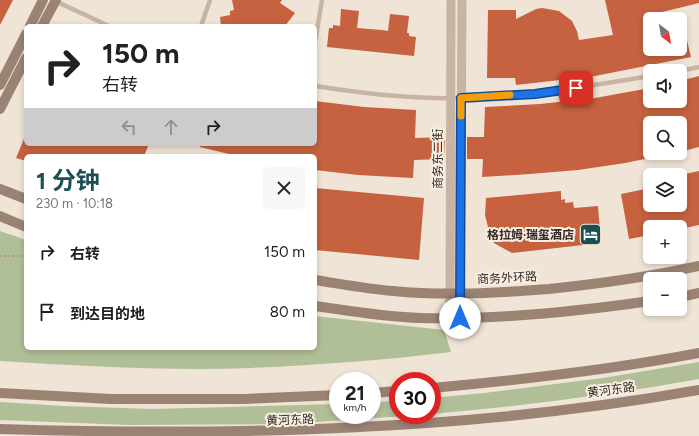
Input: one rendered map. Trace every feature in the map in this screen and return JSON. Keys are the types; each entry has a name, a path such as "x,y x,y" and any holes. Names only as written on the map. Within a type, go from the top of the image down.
{"main road":[{"path":"31,24 43,0"},
{"path":"43,24 55,0"},
{"path":"0,85 24,38"},
{"path":"0,109 24,62"},
{"path":"0,188 24,198"},
{"path":"0,216 24,226"},
{"name":"商务外环路","path":"317,280 393,291 455,293 509,292 594,284 646,277 699,266"},
{"path":"687,296 699,293"},
{"path":"317,306 390,316 455,318 516,316 589,310 643,302"},
{"name":"黄河东路","path":"441,387 492,383 597,370 699,353"},
{"name":"黄河东路","path":"0,430 113,435 244,435 339,431 495,418 632,401 699,390"},
{"name":"黄河东路","path":"0,393 111,399 244,399 329,395"}],"street":[{"name":"商务东二街","path":"451,0 451,98 455,318"},
{"name":"商务东二街","path":"455,293 461,98 462,0"}],"lane":[{"path":"55,0 105,24"},
{"path":"202,24 210,0"},
{"path":"317,30 322,0"},
{"path":"687,70 699,67"},
{"path":"317,86 376,95 461,98 535,94 643,77"}],"path":[{"path":"0,256 24,256"}],"green space":[{"path":"0,231 24,239 24,350 317,350 317,316 444,330 451,352 326,364 220,369 126,368 0,361"},
{"path":"699,362 699,379 566,400 441,413 441,397 603,378"},
{"path":"389,401 389,417 381,418 381,402"},
{"path":"0,402 152,409 329,404 329,421 287,424 129,425 0,420"}],"building":[{"path":"0,0 13,0 0,25"},
{"path":"232,0 282,0 280,3 295,13 287,24 221,24 220,17 230,15 230,11 234,10"},
{"path":"605,0 699,0 699,3 662,12 643,12 643,56 687,56 687,40 691,57 656,64 643,64 643,66 595,76 516,85 515,78 487,78 488,10 516,10 516,19 536,9 542,8 559,11 572,21 577,31 579,40 613,35"},
{"path":"341,9 359,11 357,28 388,31 390,14 409,16 407,33 409,33 409,36 416,37 414,56 327,47 329,28 333,28 333,25 340,26"},
{"path":"699,76 699,147 687,150 687,116 643,116 643,159 578,170 482,177 483,159 467,159 467,137 484,137 485,107 540,104 595,98 643,89 643,108 687,108 687,79"},
{"path":"317,101 364,107 416,110 415,138 445,137 444,159 414,160 413,178 358,175 317,170 317,154 229,154 200,147 317,146"},
{"path":"24,139 24,146 148,146 145,154 24,154 24,160 16,158"},
{"path":"699,171 699,225 687,228 687,220 643,220 643,236 629,239 621,194 643,189 643,212 687,212 687,174"},
{"path":"317,188 424,198 419,260 317,250"},
{"path":"561,191 561,200 565,199 565,203 573,202 574,208 598,206 601,243 512,253 494,243 491,239 485,215 486,198"}],"slow traffic":[{"path":"461,116 461,98 510,95"}],"place":[{"name":"格拉姆·瑞玺酒店","path":"590,235"}],"route":[{"path":"460,318 461,98 535,94 576,88"}]}
